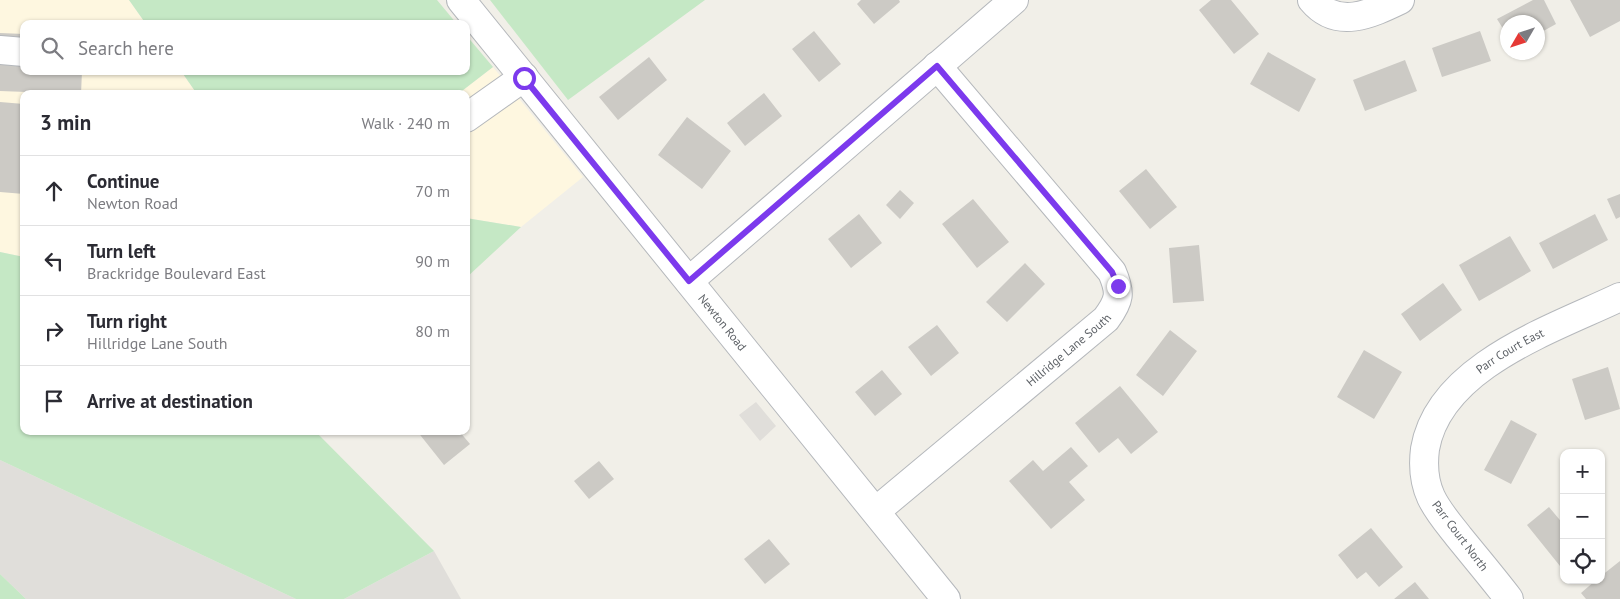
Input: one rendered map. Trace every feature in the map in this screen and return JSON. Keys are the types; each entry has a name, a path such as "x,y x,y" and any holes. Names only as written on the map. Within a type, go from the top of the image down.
{"street":[{"name":"Newton Road","path":"461,0 946,599"},
{"path":"689,281 1014,0"},
{"path":"1312,0 1328,13 1341,17 1356,18 1400,0"},
{"path":"0,50 20,52"},
{"name":"Hillridge Lane South","path":"876,511 1106,319 1119,296 1118,286 1112,272 937,66"},
{"path":"470,115 524,78"},
{"name":"Parr Court East","path":"1427,436 1449,396 1486,363 1620,297"},
{"name":"Parr Court North","path":"1427,436 1424,458 1425,478 1431,497 1441,514 1510,599"}],"shaded area":[{"path":"0,0 129,0 143,20 20,20 20,75 184,75 194,90 20,90 20,256 0,252"},
{"path":"493,67 583,177 521,227 470,219 470,90 463,90"},
{"path":"756,402 776,426 760,441 739,415"},
{"path":"0,460 296,599 26,599 0,574"},
{"path":"434,551 461,599 344,599"}],"green space":[{"path":"129,0 437,0 454,20 143,20"},
{"path":"490,0 705,0 568,100"},
{"path":"470,40 493,67 463,90 194,90 184,75 470,75"},
{"path":"470,219 521,227 470,274"},
{"path":"0,252 20,256 20,435 319,435 434,551 344,599 296,599 0,460"},
{"path":"0,574 26,599 0,599"}],"building":[{"path":"861,0 899,0 900,2 874,24 857,4"},
{"path":"1211,0 1231,0 1259,34 1234,54 1199,10"},
{"path":"1533,0 1544,0 1556,24 1545,30 1545,15 1505,15"},
{"path":"1570,0 1620,0 1620,21 1590,37"},
{"path":"814,31 841,64 819,82 792,49"},
{"path":"1480,31 1491,61 1442,77 1432,48"},
{"path":"0,33 20,34 20,75 82,75 81,90 0,91"},
{"path":"1268,52 1316,79 1299,112 1250,84"},
{"path":"649,57 667,80 618,120 599,97"},
{"path":"1405,60 1417,91 1365,111 1353,80"},
{"path":"764,93 782,116 745,146 727,123"},
{"path":"0,102 20,104 20,194 0,192"},
{"path":"687,117 731,151 702,189 658,155"},
{"path":"1146,169 1177,207 1150,229 1119,191"},
{"path":"900,190 914,203 900,219 886,205"},
{"path":"1620,194 1620,217 1616,219 1607,199"},
{"path":"973,199 1009,242 977,268 942,224"},
{"path":"859,214 882,243 851,268 828,239"},
{"path":"1595,214 1608,240 1553,269 1539,243"},
{"path":"1510,236 1531,271 1479,301 1459,265"},
{"path":"1199,245 1204,301 1173,303 1169,248"},
{"path":"1025,263 1045,284 1007,322 986,302"},
{"path":"1443,283 1462,310 1420,341 1401,314"},
{"path":"937,325 959,353 931,376 908,347"},
{"path":"1170,330 1197,351 1163,396 1136,375"},
{"path":"1364,350 1402,372 1374,419 1337,397"},
{"path":"1608,367 1620,409 1585,420 1572,379"},
{"path":"882,370 902,394 875,416 855,392"},
{"path":"1120,386 1158,432 1131,454 1118,438 1099,453 1075,423"},
{"path":"1511,420 1537,434 1511,484 1484,470"},
{"path":"420,435 462,435 470,444 444,465"},
{"path":"1071,447 1088,466 1069,482 1085,500 1051,529 1009,481 1033,460 1043,471"},
{"path":"599,461 614,479 589,499 574,481"},
{"path":"1549,507 1560,520 1560,566 1527,525"},
{"path":"1371,528 1403,567 1379,587 1366,572 1357,579 1338,555"},
{"path":"769,539 790,564 765,584 744,559"},
{"path":"1620,561 1620,599 1586,599 1581,593 1591,584 1605,584 1605,573"},
{"path":"1415,582 1429,599 1394,599"}],"route":[{"path":"524,78 689,281 937,66 1112,272 1118,286"}]}
